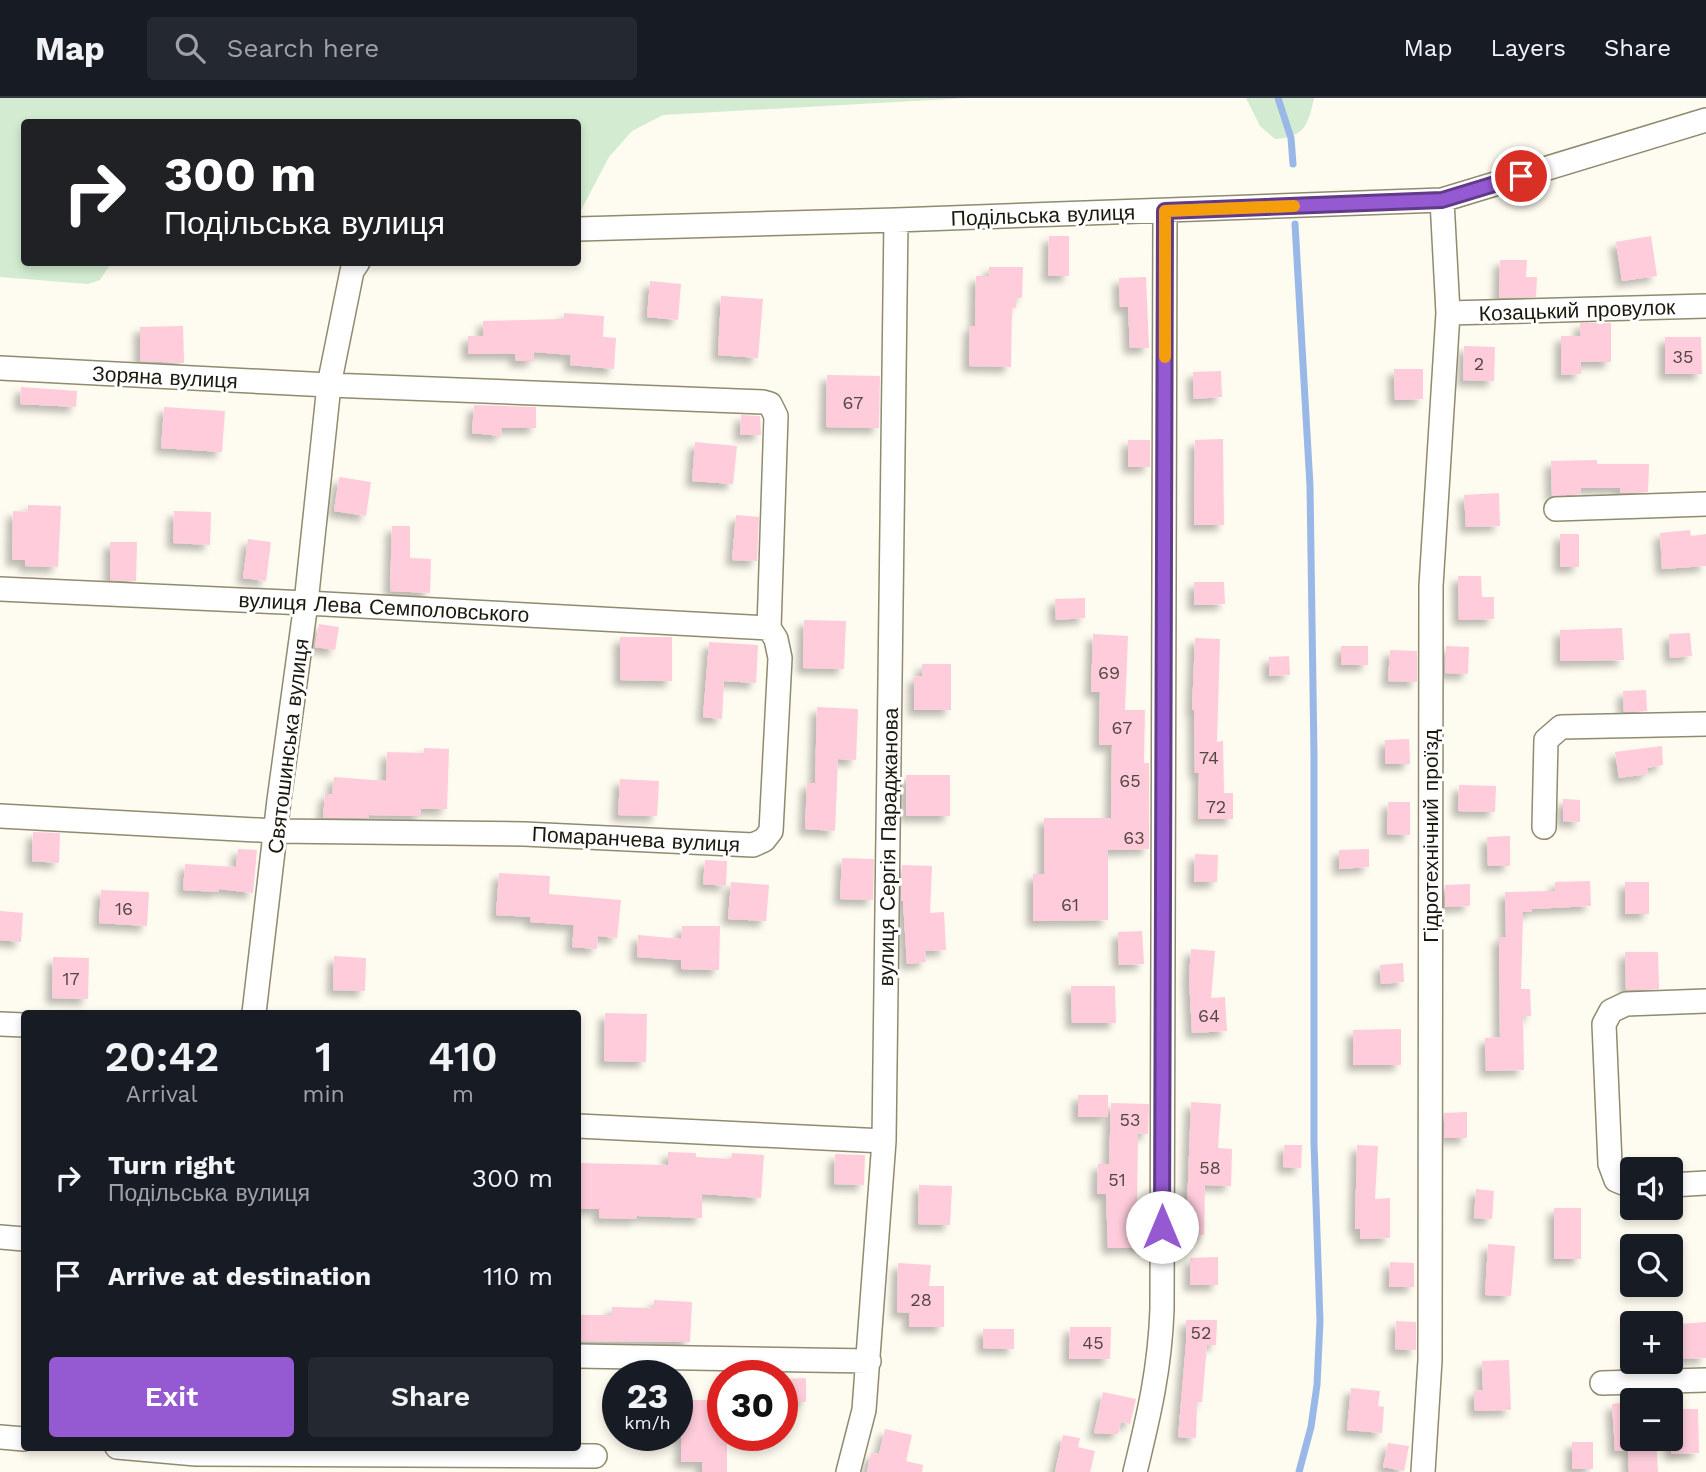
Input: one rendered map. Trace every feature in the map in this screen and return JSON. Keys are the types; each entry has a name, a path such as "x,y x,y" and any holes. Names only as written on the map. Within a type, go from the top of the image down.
{"street":[{"name":"Подільська вулиця","path":"581,229 1442,200 1706,120"},
{"name":"Гідротехнічний проїзд","path":"1423,1472 1430,1360 1431,586 1448,313 1442,200"},
{"path":"1135,1472 1154,1396 1162,1309 1165,211"},
{"name":"вулиця Сергія Параджанова","path":"848,1472 864,1410 884,1140 896,220"},
{"name":"Святошинська вулиця","path":"254,1010 306,603 329,385 355,267"},
{"name":"Козацький провулок","path":"1448,313 1706,306"},
{"name":"Зоряна вулиця","path":"0,368 329,385"},
{"name":"Помаранчева вулиця","path":"0,816 276,831 524,834 753,845 764,840 771,831 780,658 776,639 769,628 776,416 769,404 329,385"},
{"path":"1556,509 1706,504"},
{"name":"вулиця Лева Семполовського","path":"0,589 769,628"},
{"path":"1544,827 1546,740 1561,727 1706,724"},
{"path":"1620,1182 1616,1180 1610,1164 1604,1024 1611,1011 1626,1004 1706,1000"},
{"path":"0,1024 21,1025"},
{"path":"581,1126 884,1140"},
{"path":"1683,1184 1706,1183"},
{"path":"0,1237 21,1240"},
{"path":"581,1356 869,1361"},
{"path":"1602,1383 1706,1380"},
{"path":"0,1437 21,1439"},
{"path":"145,1451 195,1458 595,1456"}],"green space":[{"path":"0,98 968,98 663,115 632,131 609,157 581,210 581,119 21,119 21,266 109,266 100,280 88,284 0,277"},
{"path":"1246,98 1314,98 1310,116 1303,128 1293,136 1275,139 1260,126"}],"building":[{"path":"1049,236 1069,236 1069,276 1048,276"},
{"path":"1651,236 1657,276 1622,281 1616,242"},
{"path":"1500,260 1527,260 1526,277 1537,277 1536,297 1499,298"},
{"path":"989,267 1023,267 1022,298 1016,298 1016,308 1012,308 1011,367 969,366 970,326 975,326 976,276 989,276"},
{"path":"1146,277 1149,348 1130,348 1128,307 1120,307 1119,278"},
{"path":"650,281 681,284 678,320 647,317"},
{"path":"721,296 763,299 758,358 718,355"},
{"path":"564,313 604,316 603,337 616,338 614,369 570,365 571,355 534,352 534,361 516,361 515,354 468,354 468,336 483,336 483,321 564,319"},
{"path":"1580,323 1611,323 1611,362 1581,362 1581,374 1561,375 1561,336 1580,336"},
{"path":"183,326 184,363 140,361 140,327"},
{"path":"1665,337 1701,337 1702,374 1665,374"},
{"path":"1464,346 1495,347 1494,381 1463,380"},
{"path":"1394,369 1423,369 1423,399 1395,400"},
{"path":"1221,371 1222,397 1194,399 1193,372"},
{"path":"827,375 880,376 879,428 826,427"},
{"path":"21,387 77,391 76,407 20,404"},
{"path":"474,405 536,407 536,428 502,428 501,436 472,433"},
{"path":"164,407 225,411 222,452 161,448"},
{"path":"741,415 760,416 761,435 740,435"},
{"path":"1223,439 1224,525 1194,525 1195,440"},
{"path":"1128,440 1150,440 1150,467 1128,467"},
{"path":"695,442 737,446 733,484 692,481"},
{"path":"1597,460 1597,464 1649,464 1648,492 1620,493 1620,488 1581,488 1581,494 1552,496 1551,461"},
{"path":"339,477 371,482 366,516 334,511"},
{"path":"1499,493 1500,526 1466,527 1464,495"},
{"path":"28,505 61,506 58,567 25,566 25,560 12,560 13,511 28,512"},
{"path":"174,511 211,512 210,545 173,543"},
{"path":"736,515 759,517 757,561 732,560"},
{"path":"392,526 410,526 410,558 431,559 430,593 390,591"},
{"path":"1690,530 1691,536 1706,534 1706,566 1662,569 1660,533"},
{"path":"1560,534 1579,534 1579,567 1560,567"},
{"path":"248,539 271,542 266,581 243,578"},
{"path":"110,542 137,542 136,581 110,580"},
{"path":"1458,576 1481,576 1482,597 1494,597 1494,619 1459,620"},
{"path":"1194,582 1224,582 1225,604 1194,605"},
{"path":"1085,598 1085,618 1056,620 1055,599"},
{"path":"804,620 846,621 844,669 803,668"},
{"path":"319,624 339,627 335,650 315,647"},
{"path":"1622,628 1624,660 1560,661 1560,630"},
{"path":"1690,633 1692,656 1670,658 1669,634"},
{"path":"1093,634 1128,636 1125,710 1145,710 1144,763 1149,763 1149,849 1108,850 1108,920 1033,921 1033,874 1044,874 1044,818 1111,818 1112,745 1099,745 1100,692 1091,692"},
{"path":"620,637 672,637 672,681 620,680"},
{"path":"1195,638 1220,639 1217,742 1223,741 1224,793 1233,793 1233,819 1198,819 1199,773 1195,773 1192,710"},
{"path":"709,642 758,645 756,683 724,681 722,719 703,717"},
{"path":"1341,646 1368,646 1368,665 1341,665"},
{"path":"1446,646 1469,647 1468,674 1445,673"},
{"path":"1390,650 1417,651 1417,682 1388,681"},
{"path":"1289,656 1290,675 1269,676 1269,657"},
{"path":"922,664 951,664 951,710 914,710 914,677 922,676"},
{"path":"1646,690 1647,711 1624,712 1623,691"},
{"path":"817,707 858,709 856,760 838,759 835,831 805,829 807,783 815,783"},
{"path":"1409,739 1410,764 1385,764 1385,740"},
{"path":"1662,746 1663,765 1647,768 1648,774 1619,778 1615,752"},
{"path":"424,748 449,749 447,809 421,809 421,816 323,818 325,794 332,794 334,777 386,781 387,752 424,753"},
{"path":"906,775 950,775 950,816 906,816"},
{"path":"620,779 659,781 657,816 618,815"},
{"path":"1459,785 1496,786 1495,812 1458,811"},
{"path":"1563,799 1580,800 1580,822 1563,821"},
{"path":"1388,802 1410,802 1410,835 1387,834"},
{"path":"33,832 60,833 59,863 32,861"},
{"path":"1510,836 1510,866 1488,866 1487,837"},
{"path":"238,849 257,850 253,893 219,889 218,892 183,890 185,864 236,867"},
{"path":"1369,849 1369,867 1339,869 1339,850"},
{"path":"1195,854 1218,855 1217,882 1194,882"},
{"path":"842,858 874,859 873,900 840,899"},
{"path":"705,860 727,861 726,886 703,884"},
{"path":"902,865 932,866 930,913 944,912 946,950 925,951 926,962 907,964 901,901"},
{"path":"499,873 550,876 549,894 621,900 617,938 598,936 597,949 572,947 574,925 530,922 531,917 496,915"},
{"path":"1590,881 1591,906 1532,909 1532,912 1523,912 1521,989 1530,989 1531,1016 1523,1016 1524,1070 1486,1071 1485,1038 1500,1037 1499,937 1506,937 1505,892 1555,891 1555,882"},
{"path":"731,882 769,885 766,921 728,919"},
{"path":"1625,882 1649,882 1649,914 1625,914"},
{"path":"1470,884 1470,906 1445,907 1445,885"},
{"path":"101,890 149,892 147,926 99,923"},
{"path":"0,911 23,913 21,942 0,940"},
{"path":"682,926 720,926 719,970 681,969 681,960 637,957 638,935 681,939"},
{"path":"1142,931 1144,964 1119,965 1118,932"},
{"path":"1191,949 1215,951 1211,998 1225,997 1227,1031 1192,1033 1189,977"},
{"path":"1625,952 1658,952 1659,989 1626,990"},
{"path":"334,956 366,958 365,991 333,990"},
{"path":"53,957 89,958 88,999 52,998"},
{"path":"1403,963 1404,982 1381,984 1380,965"},
{"path":"1071,986 1115,986 1116,1023 1072,1023"},
{"path":"605,1013 647,1014 646,1062 604,1061"},
{"path":"1401,1029 1401,1065 1353,1065 1353,1030"},
{"path":"1078,1095 1108,1095 1108,1117 1078,1117"},
{"path":"1191,1102 1221,1104 1218,1148 1232,1149 1231,1186 1205,1185 1204,1235 1186,1235"},
{"path":"1111,1103 1149,1104 1148,1134 1138,1134 1137,1208 1142,1208 1143,1227 1148,1227 1148,1247 1108,1248 1106,1194 1097,1194 1098,1164 1109,1164"},
{"path":"1467,1112 1467,1138 1444,1138 1444,1113"},
{"path":"1284,1145 1302,1145 1301,1168 1283,1167"},
{"path":"1357,1145 1378,1146 1375,1199 1390,1198 1390,1238 1360,1239 1360,1229 1355,1229"},
{"path":"668,1152 731,1159 732,1153 764,1155 761,1198 702,1194 702,1218 599,1218 599,1209 581,1209 581,1163 668,1165"},
{"path":"835,1154 865,1155 864,1185 834,1184"},
{"path":"919,1185 952,1186 950,1225 918,1224"},
{"path":"1476,1189 1494,1191 1492,1219 1474,1218"},
{"path":"1554,1208 1581,1208 1581,1259 1554,1259"},
{"path":"1488,1244 1515,1246 1511,1296 1485,1295"},
{"path":"1218,1257 1218,1285 1190,1285 1190,1258"},
{"path":"1390,1262 1414,1263 1414,1287 1389,1287"},
{"path":"898,1263 931,1265 929,1286 944,1286 944,1327 909,1327 909,1313 897,1312"},
{"path":"654,1300 692,1302 690,1342 581,1341 581,1315 612,1315 612,1307 654,1308"},
{"path":"1186,1320 1217,1320 1216,1345 1207,1345 1202,1402 1197,1402 1196,1438 1178,1437"},
{"path":"1396,1321 1416,1322 1416,1350 1395,1349"},
{"path":"1706,1322 1706,1358 1683,1359 1683,1324"},
{"path":"1070,1327 1111,1327 1110,1359 1069,1359"},
{"path":"983,1329 1014,1329 1014,1349 983,1348"},
{"path":"1509,1360 1511,1410 1475,1411 1474,1391 1483,1390 1482,1361"},
{"path":"798,1378 806,1378 806,1402 798,1402"},
{"path":"1351,1388 1380,1391 1378,1406 1384,1407 1382,1433 1347,1430"},
{"path":"1103,1392 1136,1399 1130,1424 1121,1422 1118,1434 1094,1433"},
{"path":"693,1400 707,1400 707,1451 727,1451 727,1472 702,1472 702,1462 681,1462 681,1451 693,1451"},
{"path":"1620,1403 1620,1451 1615,1451 1612,1404"},
{"path":"1683,1409 1698,1409 1699,1453 1671,1454 1671,1451 1683,1451"},
{"path":"885,1429 912,1435 906,1461 923,1465 922,1472 867,1472 871,1453 879,1454"},
{"path":"1063,1435 1080,1438 1078,1447 1095,1451 1090,1472 1055,1472"},
{"path":"1572,1442 1593,1442 1593,1469 1572,1469"},
{"path":"1388,1443 1409,1446 1404,1471 1383,1467"},
{"path":"1628,1451 1657,1451 1658,1472 1629,1472"}],"waterway":[{"path":"1278,98 1291,138 1293,164"},
{"path":"1295,224 1310,486 1314,756 1314,1144 1320,1321 1317,1385 1311,1427 1299,1472"}],"slow traffic":[{"path":"1165,357 1165,211 1294,206"}],"route":[{"path":"1162,1227 1165,211 1442,200 1521,176"}]}
